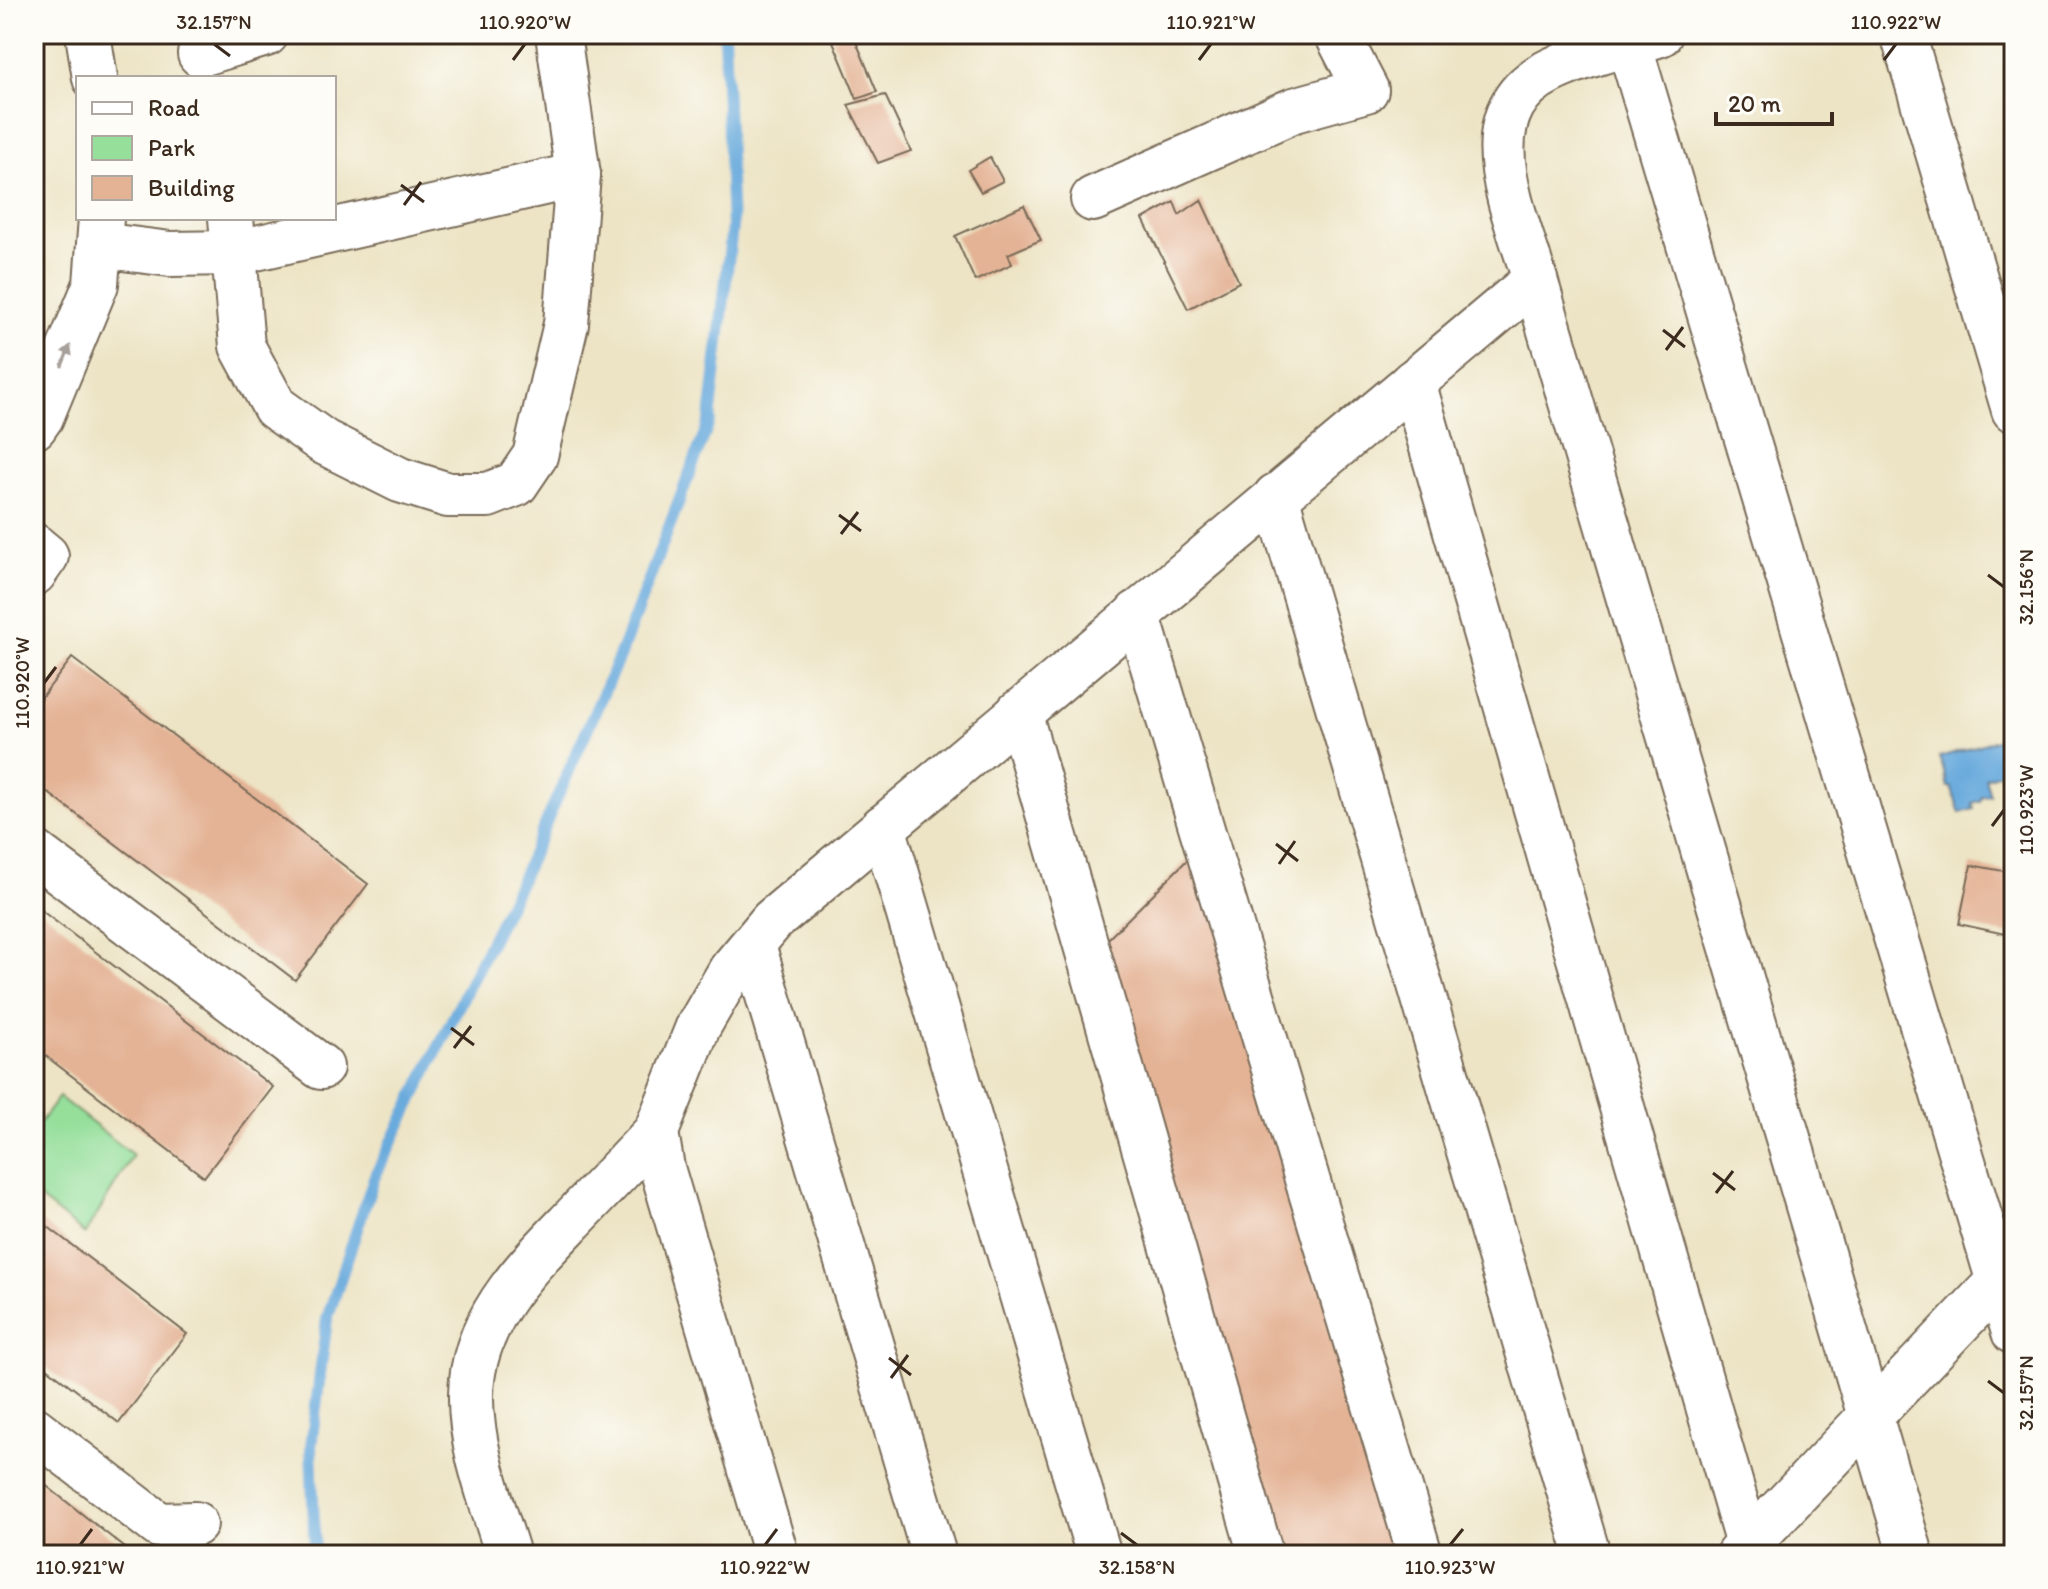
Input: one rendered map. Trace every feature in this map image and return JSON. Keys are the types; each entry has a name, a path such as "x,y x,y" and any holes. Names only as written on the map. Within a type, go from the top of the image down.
{"street":[{"path":"88,34 95,76"},
{"path":"200,55 266,34"},
{"path":"232,235 242,346 275,407 324,442 400,480 448,495 488,495 516,484 535,456 566,324 578,175 558,34"},
{"path":"1093,199 1294,110 1366,90 1337,34"},
{"path":"1903,34 2014,410"},
{"path":"1746,1552 1870,1416 2009,1314 1645,39 1549,72 1524,89 1506,114 1501,142 1502,167 1535,280 1870,1416 1911,1555"},
{"path":"336,217 578,175"},
{"path":"34,427 41,417 96,284 100,231 170,254 232,235 318,220"},
{"path":"508,1555 473,1428 471,1394 475,1357 488,1324 519,1276 656,1132 698,1027 731,970 772,921 1535,280"},
{"path":"1413,382 1746,1552"},
{"path":"1276,496 1588,1555"},
{"path":"34,546 46,556 34,573"},
{"path":"1137,613 1420,1555"},
{"path":"1019,712 1261,1555"},
{"path":"883,827 1099,1555"},
{"path":"34,852 321,1067"},
{"path":"753,945 934,1555"},
{"path":"656,1132 662,1168 776,1555"},
{"path":"34,1429 159,1525 195,1524"}],"green space":[{"path":"59,1097 133,1155 85,1234 34,1194 34,1130"}],"water":[{"path":"2006,737 2014,768 1985,778 1990,795 1972,803 1974,809 1960,813 1951,787 1948,787 1940,757"}],"building":[{"path":"853,34 877,92 857,99 832,39"},
{"path":"885,95 911,151 878,163 848,105"},
{"path":"990,157 1003,181 981,192 968,170"},
{"path":"1201,200 1239,282 1188,309 1143,219 1174,202 1179,215"},
{"path":"1024,205 1041,240 1008,254 1012,264 975,281 955,236"},
{"path":"72,658 368,884 295,980 34,782 34,707"},
{"path":"1205,842 1420,1555 1269,1555 1089,958"},
{"path":"1971,865 2014,873 2014,936 1959,924"},
{"path":"34,905 273,1087 204,1177 34,1047"},
{"path":"34,1216 187,1334 119,1423 34,1358"},
{"path":"34,1476 134,1555 34,1555"}],"waterway":[{"path":"315,1555 311,1446 327,1319 374,1178 520,882 622,650 710,420 732,227 724,34"}]}
